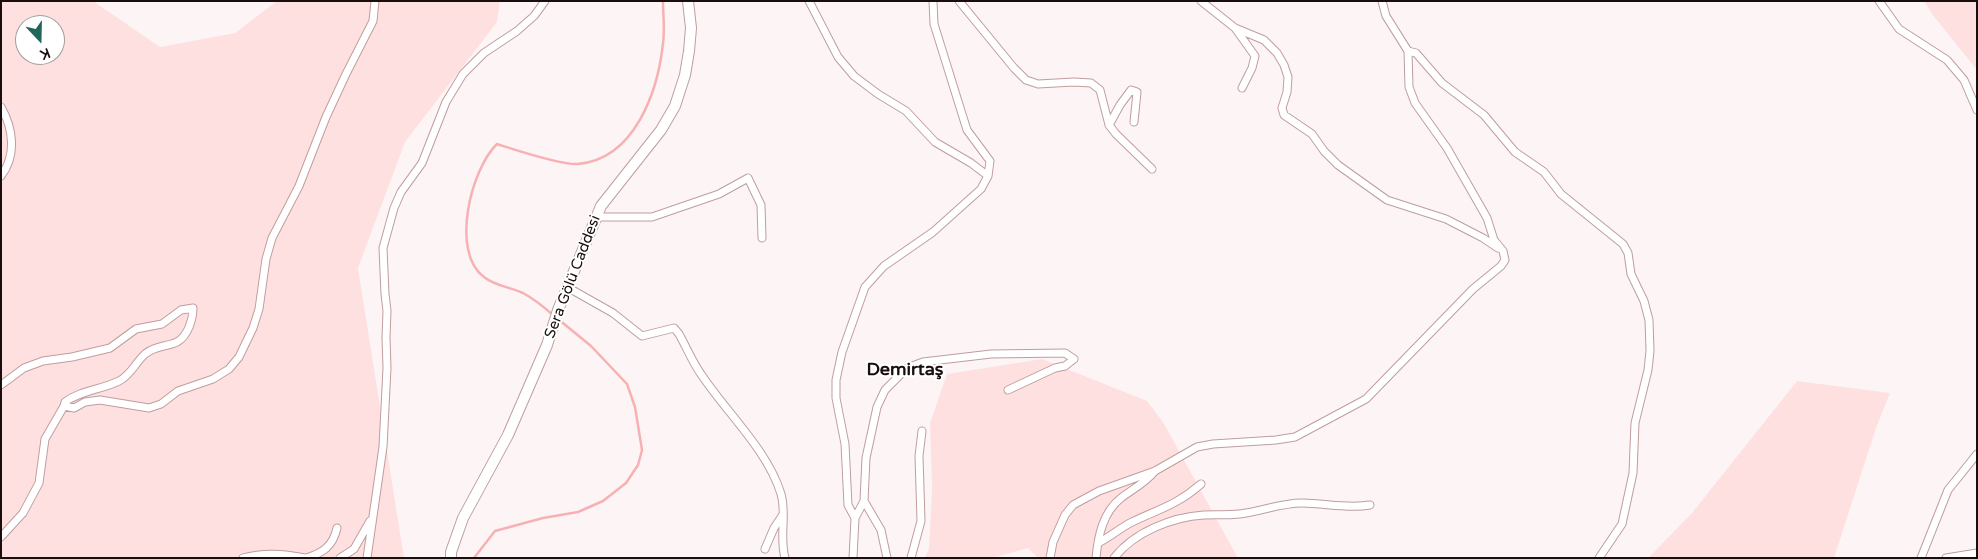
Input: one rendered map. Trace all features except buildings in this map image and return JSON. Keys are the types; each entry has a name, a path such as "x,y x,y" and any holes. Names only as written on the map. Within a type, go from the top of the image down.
{"main road":[{"name":"Sera Gölü Caddesi","path":"450,558 463,518 508,435 548,345 558,310 601,206 661,130 675,106 685,75 689,51 691,28 688,1"}],"street":[{"path":"64,406 74,408 85,402 100,400 149,408 161,404 178,391 213,379 229,370 240,357 254,328 259,310 266,259 272,238 299,186 326,117 373,21 375,1"},
{"path":"367,558 383,447 387,368 387,311 383,248 394,208 401,192 422,164 446,102 463,74 484,53 517,31 545,1"},
{"path":"809,1 838,57 854,76 878,94 906,111 935,142 971,163 988,176"},
{"path":"853,558 854,518 848,505 845,444 836,398 836,380 842,352 865,287 870,280 884,266 933,232 981,189 988,176 990,161 967,130 934,24 933,1"},
{"path":"959,1 1026,80 1038,84 1091,83 1100,90 1109,125 1152,169"},
{"path":"1201,1 1235,28 1264,40 1277,54 1284,65 1288,77 1287,92 1282,108 1284,115 1312,134 1324,151 1338,165 1387,200 1446,218 1503,251"},
{"path":"1050,558 1053,542 1065,515 1073,505 1099,491 1155,471 1197,448 1213,444 1295,437 1366,399 1473,289 1501,266 1505,260 1503,251 1494,240 1487,218 1447,148 1415,104 1409,87 1408,51 1386,16 1382,1"},
{"path":"1879,1 1899,29 1948,60 1964,80 1977,110"},
{"path":"1235,28 1255,56 1252,68 1242,88"},
{"path":"1408,51 1416,53 1442,83 1484,115 1515,152 1544,172 1561,194 1623,244 1628,253 1631,274 1644,301 1649,320 1648,370 1635,423 1633,473 1622,524 1599,558"},
{"path":"1109,125 1131,90 1137,92 1134,122"},
{"path":"1,106 10,129 12,146 6,170 1,176"},
{"path":"596,218 652,217 719,194 748,178 761,205 762,238"},
{"path":"567,287 613,313 642,336 674,328 679,334 702,376 751,441 773,474 781,495 784,514 781,528 785,558"},
{"path":"1,385 24,368 43,361 72,357 110,348 136,329 162,324 181,310 193,308 193,317 187,331 178,341 161,345 145,354 126,377 116,383 72,397 65,402 45,439 39,483 23,513 1,537"},
{"path":"854,518 864,501 866,458 877,407 885,390 907,368 923,362 991,354 1065,353 1074,359 1065,366 1055,368 1008,390"},
{"path":"911,558 921,521 919,456 922,431"},
{"path":"1921,558 1948,490 1977,454"},
{"path":"1096,558 1102,525 1112,506 1148,480 1155,471"},
{"path":"1098,543 1125,526 1183,499 1201,484"},
{"path":"864,501 881,530 887,558"},
{"path":"1114,558 1121,549 1149,530 1179,519 1202,515 1247,513 1280,504 1292,503 1359,507 1370,505"},
{"path":"765,549 774,528 784,514"},
{"path":"340,558 354,549 373,516"},
{"path":"243,558 258,554 278,553 306,558 319,555 335,539 337,528"},
{"path":"1946,558 1977,553"}],"shaded area":[{"path":"1,1 93,1 160,47 235,33 277,1 500,1 497,22 405,142 358,268 404,558 1,558"},
{"path":"1924,1 1977,1 1977,70 1932,14"},
{"path":"1042,359 1147,401 1163,422 1238,558 1038,558 1028,548 993,558 925,558 929,548 932,489 930,423 947,374"},
{"path":"1797,381 1890,393 1876,428 1834,558 1648,558 1692,513"}],"waterway":[{"path":"553,315 523,293 488,280 474,265 468,249 466,231 472,190 479,172 497,144 549,160 570,164 598,159 615,150 629,136 640,120 656,81 664,38 663,1"},
{"path":"474,558 495,531 543,518 578,512 603,501 626,483 638,465 642,450 635,407 627,384 591,346 558,319"}],"district":[{"name":"Demirtaş","path":"905,370"}]}
